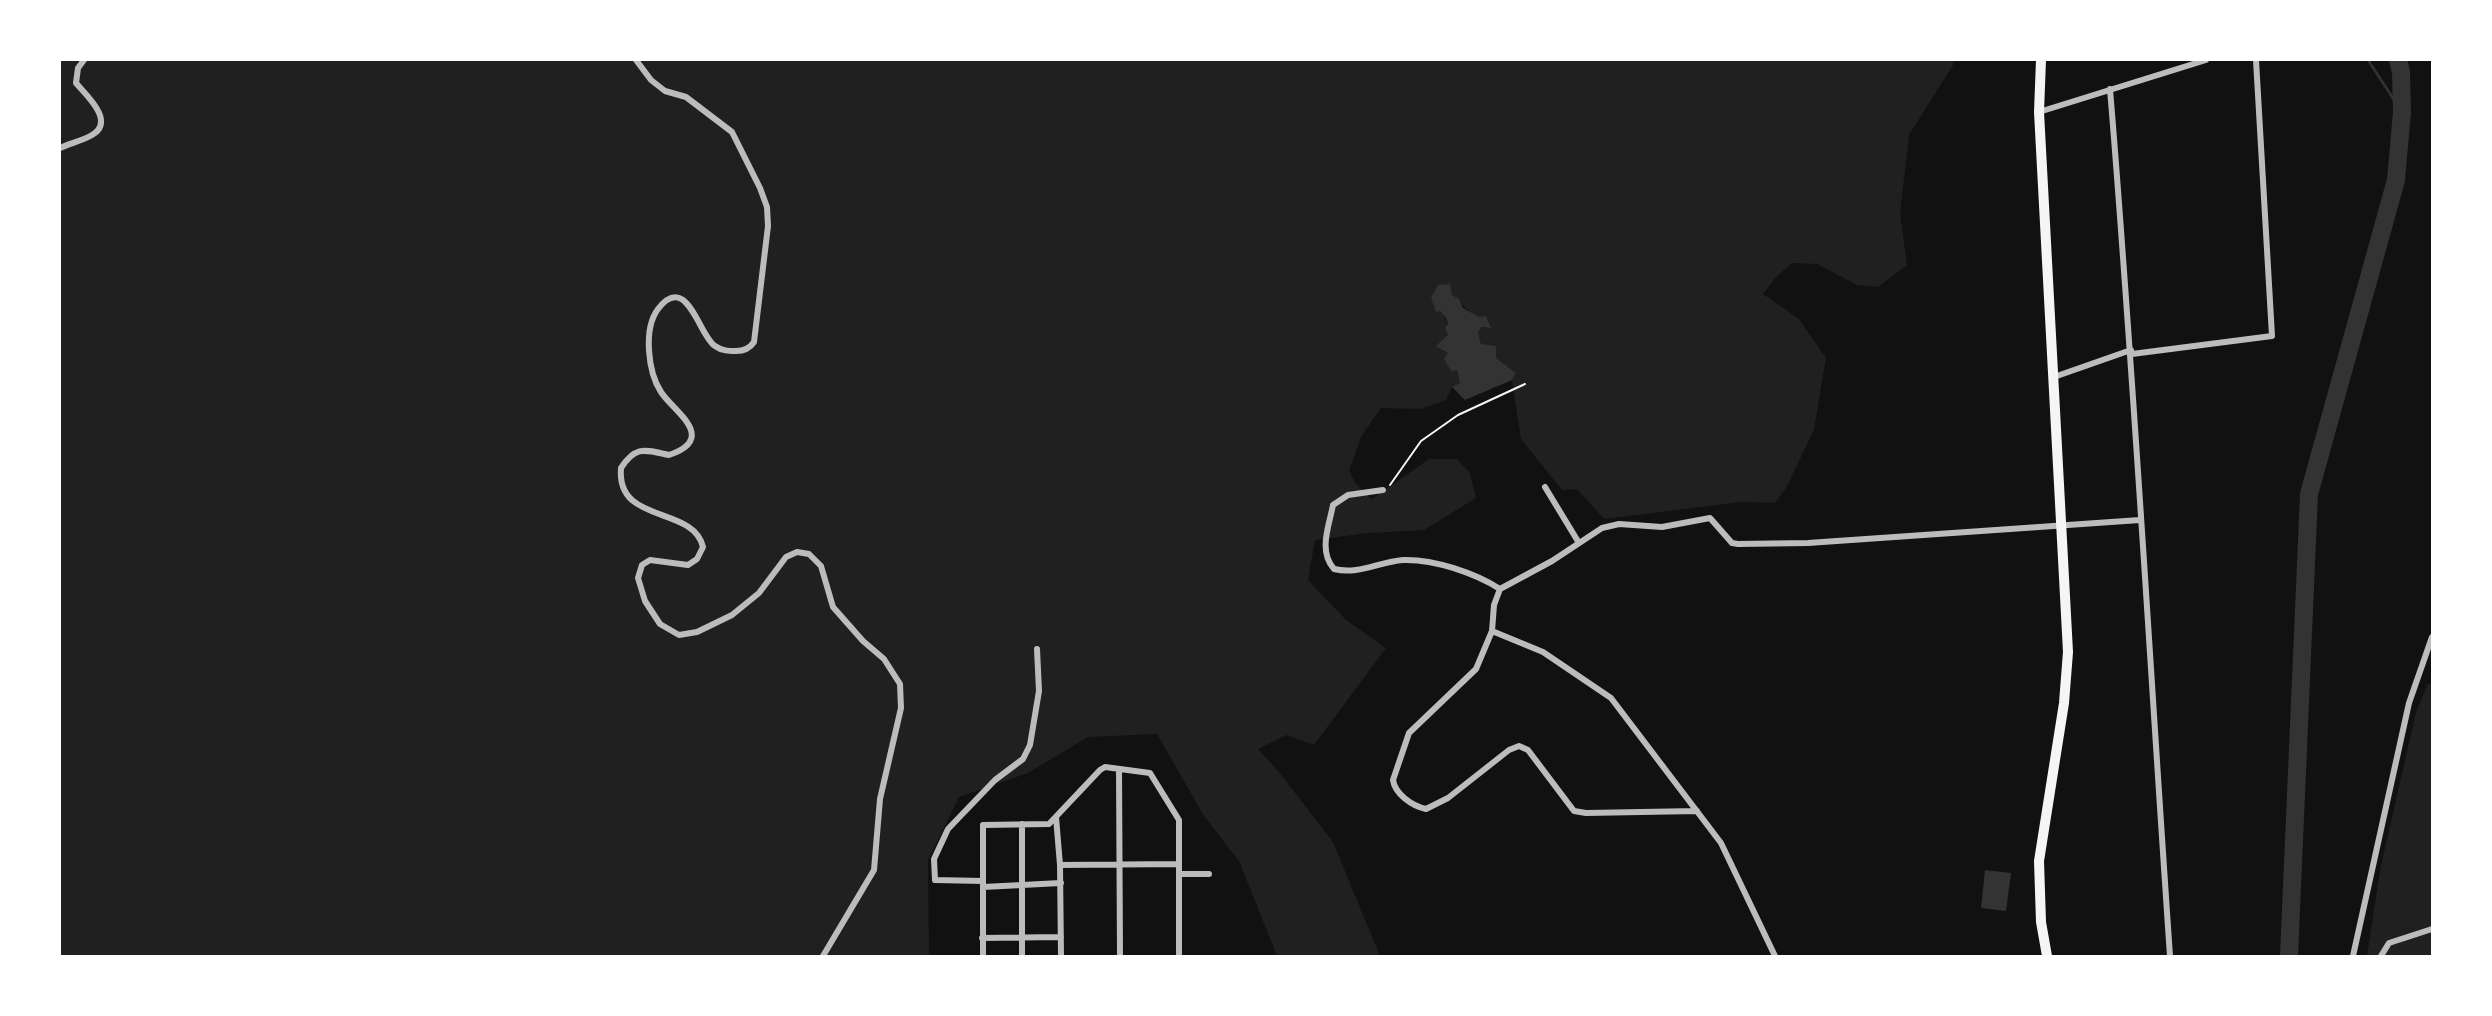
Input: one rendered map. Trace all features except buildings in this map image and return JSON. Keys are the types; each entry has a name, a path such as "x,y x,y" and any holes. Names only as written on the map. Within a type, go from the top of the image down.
{"highway":[{"path":"2041,60 2039,112 2068,652 2064,703 2039,861 2041,922 2047,957"}],"street":[{"path":"60,148 94,134 100,124 99,111 76,83 78,68 84,60"},
{"path":"636,60 651,80 665,91 686,97 732,132 760,188 767,207 768,226 754,342 751,346 741,351 724,351 713,345 690,305 678,298 663,304 652,324 652,377 661,393 689,423 690,437 685,447 669,455 648,449 634,454 621,468 621,487 627,496 647,510 690,527 703,547 697,559 688,565 654,559 646,562 642,565 638,578 641,593 665,629 679,635 696,632 732,615 755,598 786,557 797,552 809,554 821,566 833,607 863,641 884,659 900,684 901,708 880,799 874,870 823,957"},
{"path":"2039,112 2206,60"},
{"path":"2054,377 2132,352 2272,336 2256,60"},
{"path":"2110,89 2132,352 2140,520 2170,957"},
{"path":"1545,487 1579,543"},
{"path":"1383,490 1348,495 1333,505 1325,547 1329,563 1334,569 1357,571 1402,560 1412,561 1468,572 1500,589"},
{"path":"1697,811 1574,811 1528,750 1519,746 1509,750 1435,806 1426,809 1407,800 1394,786 1393,780 1409,733 1476,669 1492,631 1494,605 1500,589 1552,561 1602,528 1619,524 1662,527 1710,518 1732,543 1808,543 2140,520"},
{"path":"1492,631 1543,652 1611,698 1721,843 1775,957"},
{"path":"2353,957 2409,703 2432,637"},
{"path":"1037,649 1040,691 1030,745 1023,759 995,780 948,829 934,859 935,880 983,884 1061,883"},
{"path":"983,957 983,825 1049,824 1100,769 1105,767 1150,773 1178,817 1179,957"},
{"path":"1119,769 1120,957"},
{"path":"1056,817 1061,883 1061,957"},
{"path":"1022,824 1022,957"},
{"path":"1060,865 1179,864"},
{"path":"1179,874 1209,874"},
{"path":"2381,957 2389,943 2432,929"},
{"path":"982,938 1061,937"}],"path":[{"path":"1383,490 1393,484 1420,442 1458,415 1525,384"}],"shaded area":[{"path":"60,60 1954,60 1909,135 1900,213 1907,265 1878,287 1857,285 1817,264 1792,263 1776,277 1763,294 1799,319 1826,358 1814,430 1786,488 1775,503 1741,502 1604,519 1577,489 1562,490 1521,439 1512,380 1516,373 1496,358 1489,346 1481,344 1478,332 1482,327 1490,328 1459,299 1440,311 1448,328 1448,335 1442,342 1457,370 1460,383 1452,387 1446,400 1421,409 1381,408 1362,435 1349,470 1355,483 1372,499 1429,459 1457,459 1470,473 1476,498 1424,530 1368,533 1315,540 1308,580 1346,620 1386,648 1314,745 1287,735 1258,749 1333,842 1380,956 1277,956 1239,861 1204,816 1157,734 1088,737 1028,773 959,797 928,860 929,956 60,956"},
{"path":"1450,284 1452,295 1459,299 1463,308 1479,317 1486,316 1491,328 1482,327 1478,332 1481,344 1496,346 1496,358 1516,373 1512,380 1465,400 1452,387 1460,383 1457,370 1451,371 1444,359 1448,353 1436,346 1448,335 1445,328 1448,324 1440,311 1436,312 1431,298 1438,285"},
{"path":"2428,684 2432,684 2432,956 2367,956 2380,870 2416,712"},
{"path":"1985,870 2011,873 2006,911 1981,908"}],"waterway":[{"path":"2368,60 2402,112"},
{"path":"2289,956 2309,494 2396,180 2402,112 2398,60"}]}
